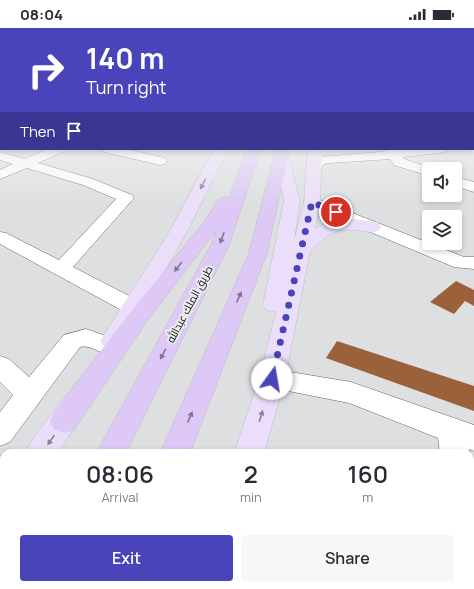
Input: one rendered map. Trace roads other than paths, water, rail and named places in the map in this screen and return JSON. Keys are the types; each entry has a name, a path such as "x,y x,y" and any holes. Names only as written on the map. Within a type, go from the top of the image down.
{"highway":[{"path":"64,421 137,319 211,225 252,154"},
{"name":"طريق الملك عبدالله","path":"113,449 220,245 253,154"},
{"path":"177,449 258,253 281,154"}],"main road":[{"path":"44,449 64,421 177,234 218,154"},
{"path":"272,379 268,332 279,282 292,200 281,154"},
{"path":"250,449 272,379 312,202 315,159"},
{"path":"301,250 317,234 333,225 347,223 372,226"}],"street":[{"path":"0,175 46,154"},
{"path":"132,154 160,161"},
{"path":"315,159 319,161 373,154"},
{"path":"394,154 399,162 422,170"},
{"path":"0,156 88,182 126,198 60,270"},
{"path":"462,183 474,187"},
{"path":"312,202 470,267"},
{"path":"0,237 60,270 133,307"},
{"path":"0,433 72,341 80,337 87,337 109,346"},
{"path":"0,366 30,395"},
{"path":"272,379 351,393 460,440"}]}
